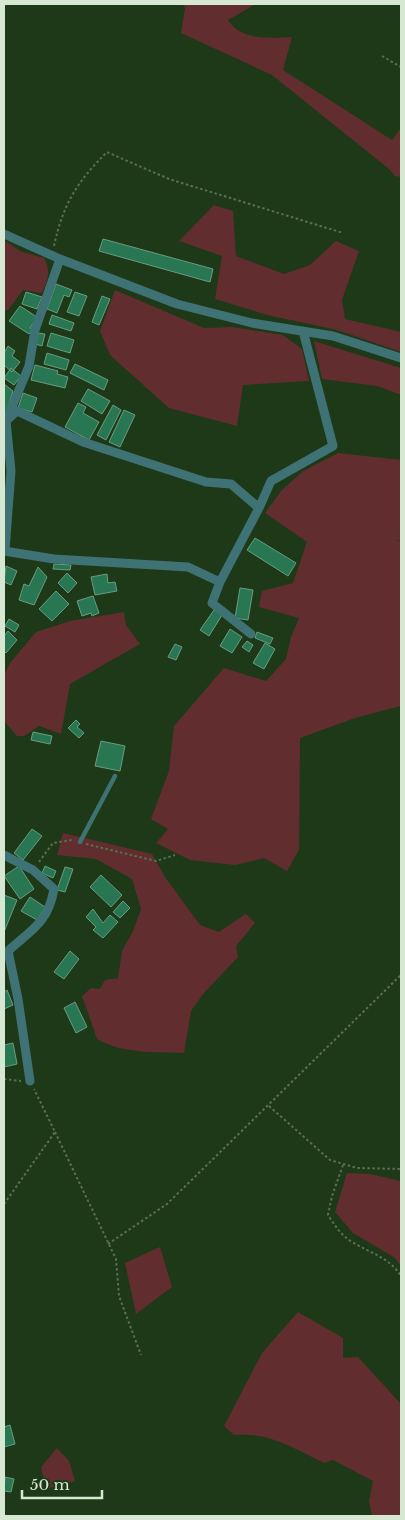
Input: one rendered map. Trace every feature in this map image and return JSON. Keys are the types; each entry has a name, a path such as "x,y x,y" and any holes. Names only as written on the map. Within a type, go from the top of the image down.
{"street":[{"path":"4,234 56,258 177,304 252,323 333,336 401,358"},
{"path":"56,258 36,330 29,366 5,420 11,471 4,550 54,559 188,567 220,582"},
{"path":"250,634 212,603 220,582 271,481 333,446 303,331"},
{"path":"5,420 17,411 83,442 206,482 231,484 259,508"},
{"path":"4,855 33,870 54,889 51,906 45,918 8,950 18,999 30,1081"}],"lane":[{"path":"80,842 115,776"}],"path":[{"path":"382,56 401,67"},
{"path":"56,258 60,217 83,176 107,152 169,178 343,233"},
{"path":"33,870 53,843 68,839 156,861 175,855"},
{"path":"108,1244 167,1204 401,975"},
{"path":"4,1079 30,1081 116,1260 119,1296 141,1355"},
{"path":"268,1106 330,1160 356,1168 401,1169"},
{"path":"4,1204 55,1132"},
{"path":"344,1164 332,1196 328,1215 337,1229 352,1242 374,1252 394,1266 401,1276"}],"shaded area":[{"path":"183,4 254,5 228,20 240,32 248,35 266,38 292,37 283,70 392,140 401,128 401,177 395,176 389,169 272,75 181,33 185,8"},
{"path":"214,205 233,211 236,256 284,274 310,265 336,241 359,251 342,300 345,319 401,332 401,352 337,330 267,315 215,299 222,256 179,241"},
{"path":"4,240 20,251 44,258 48,271 42,293 23,290 8,310 4,311"},
{"path":"115,290 204,328 232,327 283,335 302,349 309,381 243,385 237,426 169,408 110,355 100,331"},
{"path":"314,341 401,368 401,395 377,386 322,379"},
{"path":"338,453 401,460 401,541 394,539 401,542 401,706 355,718 300,738 299,850 287,871 264,858 235,865 190,860 156,843 168,829 151,819 169,771 174,726 224,668 266,681 286,659 291,637 299,618 259,607 262,591 293,583 307,542 265,513 281,491 303,471"},
{"path":"124,612 126,625 140,644 70,684 61,734 39,726 24,736 17,736 4,721 4,675 10,663 36,632 70,621"},
{"path":"63,833 152,854 165,877 200,925 219,932 246,914 255,923 236,946 238,957 203,994 191,1011 184,1053 128,1050 97,1039 82,996 91,988 100,989 105,980 118,978 122,951 133,931 141,909 132,879 96,859 57,855"},
{"path":"347,1173 370,1174 401,1181 401,1266 395,1258 353,1233 335,1212"},
{"path":"160,1247 172,1287 136,1314 125,1263"},
{"path":"298,1312 343,1338 343,1358 358,1357 401,1404 401,1516 372,1516 369,1501 373,1481 333,1460 324,1463 280,1442 258,1436 234,1435 224,1426 262,1353"},
{"path":"57,1448 69,1461 75,1481 46,1489 41,1467"}],"building":[{"path":"103,239 213,269 210,282 99,251"},
{"path":"56,284 72,290 69,297 64,295 57,313 47,309"},
{"path":"26,292 42,297 37,309 22,304"},
{"path":"75,292 87,296 79,316 67,312"},
{"path":"102,296 110,299 99,325 92,322"},
{"path":"20,306 37,317 30,328 32,330 29,334 9,321"},
{"path":"52,315 74,323 71,331 49,324"},
{"path":"38,333 45,334 42,346 35,344"},
{"path":"51,333 74,340 70,353 47,346"},
{"path":"8,346 15,351 12,356 20,362 12,372 4,365 4,353"},
{"path":"47,353 69,360 66,370 44,364"},
{"path":"75,364 108,380 104,390 70,373"},
{"path":"35,365 58,371 57,374 68,377 65,388 31,380"},
{"path":"11,368 21,376 14,385 4,378"},
{"path":"4,384 13,391 5,417 4,416"},
{"path":"88,389 110,401 102,414 81,401"},
{"path":"23,393 37,398 32,412 18,408"},
{"path":"78,403 86,407 83,413 99,422 89,440 65,427"},
{"path":"113,405 121,410 106,440 97,435"},
{"path":"124,410 135,415 120,447 109,442"},
{"path":"255,538 296,563 288,576 247,550"},
{"path":"54,564 71,565 70,570 53,569"},
{"path":"6,566 17,571 11,585 4,582"},
{"path":"38,567 47,577 34,605 19,600 24,584 29,586"},
{"path":"67,573 77,583 68,593 58,583"},
{"path":"107,574 108,583 115,582 117,591 95,595 91,577"},
{"path":"240,588 253,590 248,620 235,618"},
{"path":"56,591 69,604 52,621 39,609"},
{"path":"93,596 99,613 92,616 91,613 82,616 77,601"},
{"path":"214,610 222,615 209,636 200,630"},
{"path":"9,619 19,625 15,632 5,626"},
{"path":"230,629 242,637 232,653 220,646"},
{"path":"8,631 17,640 6,653 4,651 4,636"},
{"path":"257,632 273,638 270,644 255,638"},
{"path":"247,641 253,645 249,652 242,647"},
{"path":"265,643 275,649 264,669 253,663"},
{"path":"175,644 182,647 176,660 168,657"},
{"path":"76,720 80,724 77,727 84,733 79,738 68,728"},
{"path":"33,732 52,736 50,744 31,740"},
{"path":"101,741 125,746 120,771 95,766"},
{"path":"32,829 42,836 23,860 14,853"},
{"path":"19,866 34,889 20,899 4,876"},
{"path":"45,866 56,871 53,878 42,873"},
{"path":"65,867 73,869 65,892 57,890"},
{"path":"101,875 122,895 111,907 90,887"},
{"path":"4,895 17,900 4,932"},
{"path":"30,897 45,907 37,920 21,911"},
{"path":"123,901 130,908 120,918 113,912"},
{"path":"93,909 103,923 110,915 118,922 103,938 93,930 96,927 86,917"},
{"path":"70,951 79,959 64,979 54,972"},
{"path":"7,990 13,1005 4,1009 4,992"},
{"path":"75,1002 87,1027 76,1033 64,1008"},
{"path":"13,1043 17,1064 4,1067 4,1045"},
{"path":"10,1425 15,1444 4,1447 4,1427"},
{"path":"5,1477 14,1479 11,1492 4,1491"}]}
